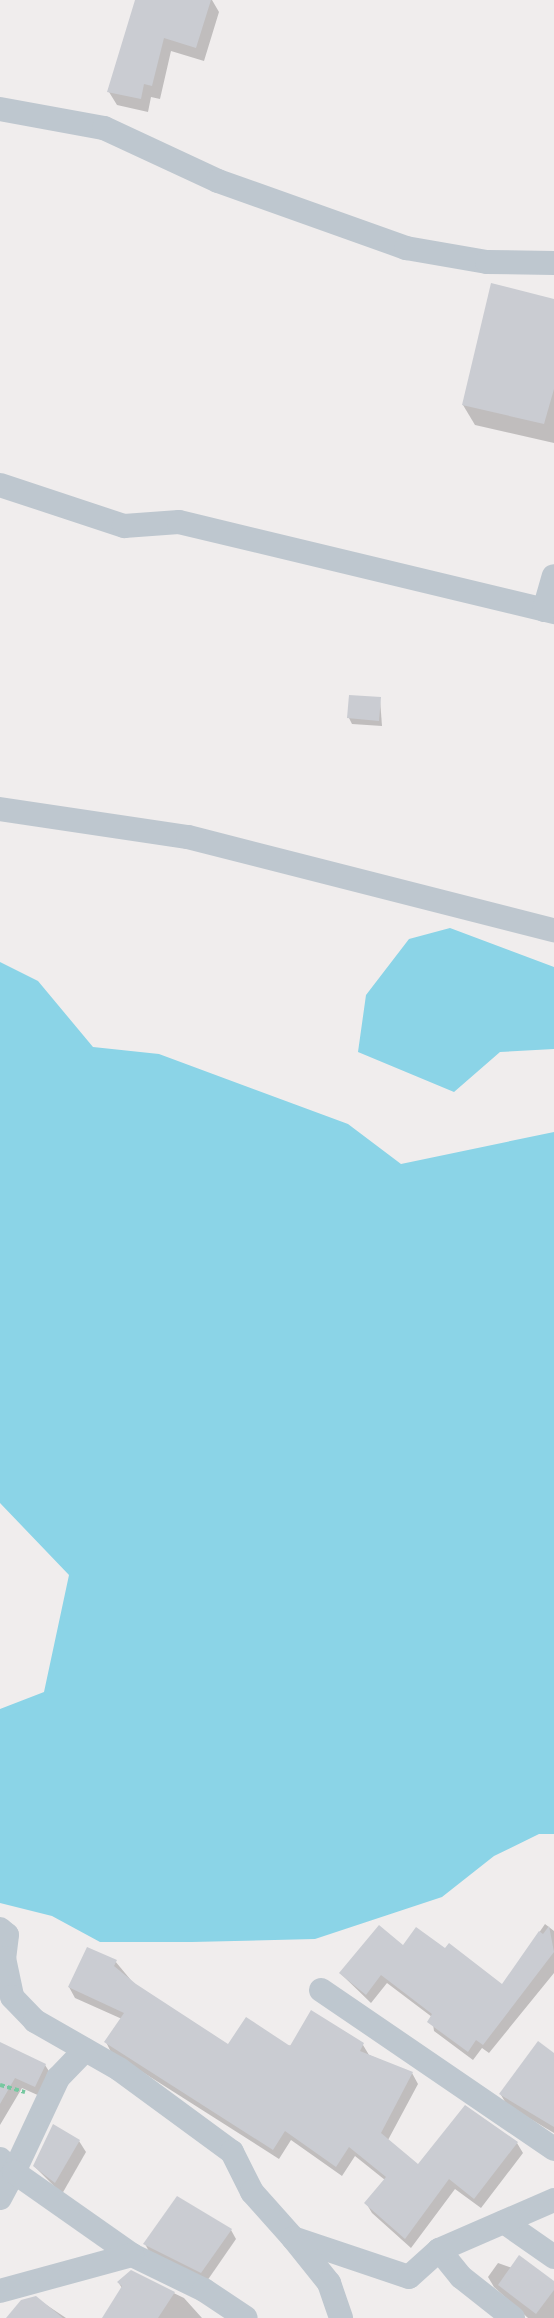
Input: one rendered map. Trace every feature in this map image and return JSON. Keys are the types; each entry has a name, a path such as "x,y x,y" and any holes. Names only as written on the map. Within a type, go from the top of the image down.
{"street":[{"path":"0,109 104,128 218,181 406,248 488,262 554,263"},
{"path":"0,485 124,526 180,522 549,611 554,576"},
{"path":"0,809 188,837 554,930"},
{"path":"0,1929 7,1935 4,1958 12,1997 35,2021 85,2050 232,2152 252,2192 329,2283 341,2318"},
{"path":"321,1990 554,2149"},
{"path":"0,2198 7,2166 52,2088 85,2050"},
{"path":"7,2166 132,2255 204,2290 246,2318"},
{"path":"293,2238 409,2277 440,2250 554,2200"},
{"path":"504,2222 554,2257"},
{"path":"440,2250 461,2277 513,2318"},
{"path":"0,2291 132,2255"}],"water":[{"path":"450,928 554,967 554,1049 500,1052 454,1092 358,1052 366,995 409,939"},
{"path":"0,962 38,981 93,1047 159,1054 348,1124 401,1164 554,1132 554,1834 539,1834 494,1856 442,1897 315,1939 192,1942 100,1942 52,1916 0,1903 0,1709 44,1692 69,1575 0,1503"}],"building":[{"path":"135,0 211,0 196,48 164,38 152,86 144,84 141,99 107,92"},
{"path":"491,283 554,299 554,389 544,424 462,405"},
{"path":"349,695 381,697 379,721 347,718"},
{"path":"379,1925 403,1945 416,1927 445,1948 449,1943 502,1984 539,1931 543,1934 549,1926 554,1952 483,2045 476,2040 468,2052 427,2022 432,2014 381,1975 366,1995 339,1973"},
{"path":"87,1947 117,1960 114,1966 136,1984 228,2044 246,2017 290,2046 311,2010 364,2043 360,2051 413,2072 381,2133 418,2164 465,2105 518,2142 474,2199 449,2179 405,2239 364,2203 386,2177 349,2147 336,2167 285,2131 273,2150 104,2042 124,2013 68,1987"},
{"path":"538,2041 554,2053 554,2127 499,2094"},
{"path":"0,2042 46,2064 35,2087 15,2078 0,2104"},
{"path":"53,2124 80,2140 55,2183 33,2166"},
{"path":"177,2196 232,2229 201,2273 143,2244"},
{"path":"519,2255 554,2281 554,2290 536,2314 498,2285"},
{"path":"131,2270 175,2292 158,2318 102,2318 122,2286 117,2282"},
{"path":"36,2296 63,2318 6,2318 21,2300"}]}
